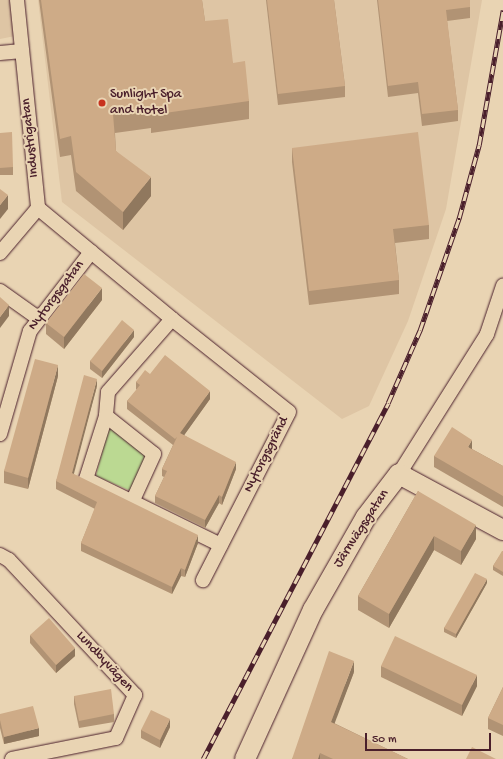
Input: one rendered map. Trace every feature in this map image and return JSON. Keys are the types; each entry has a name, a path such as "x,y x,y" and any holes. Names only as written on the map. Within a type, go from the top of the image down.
{"main road":[{"path":"399,474 503,530"},
{"name":"Järnvägsgatan","path":"245,759 313,610 366,517 399,474"}],"street":[{"name":"Industrigatan","path":"17,0 38,208"},
{"path":"0,53 22,51"},
{"path":"0,253 38,208 91,252"},
{"name":"Nytorgsgatan","path":"0,434 30,331 38,318 91,252"},
{"name":"Nytorgsgränd","path":"91,252 172,319 289,412 203,580"},
{"name":"Järnvägsgatan","path":"399,474 487,334 503,286"},
{"path":"0,291 38,318"},
{"path":"172,319 108,392 106,416 86,479 133,500 221,546"},
{"path":"106,416 154,454 133,500"},
{"name":"Lundbyvägen","path":"0,555 9,560 135,695 116,738 12,759"}],"shaded area":[{"path":"0,0 11,0 15,36 0,39"},
{"path":"38,0 482,0 446,209 408,321 369,406 342,419 62,202"}],"green space":[{"path":"113,426 148,454 131,491 96,476 108,429"}],"building":[{"path":"41,0 202,0 205,21 228,19 233,63 245,61 249,101 151,115 151,109 113,114 116,151 151,177 123,212 76,172 71,136 60,139"},
{"path":"267,0 334,0 345,86 278,94"},
{"path":"378,0 470,0 470,7 446,10 458,110 422,114 418,82 388,86"},
{"path":"12,132 13,167 0,168 0,133"},
{"path":"418,132 429,225 393,229 399,280 309,291 292,148"},
{"path":"0,189 8,195 0,205"},
{"path":"84,274 102,288 64,337 46,323"},
{"path":"0,297 9,305 0,317"},
{"path":"122,320 134,330 102,371 90,361"},
{"path":"165,355 210,391 180,433 236,462 222,497 219,495 205,520 155,496 167,471 162,469 177,437 175,439 127,401 140,385 136,382 145,370 150,374"},
{"path":"35,359 58,365 28,478 4,471"},
{"path":"84,375 97,379 72,473 198,535 185,570 181,568 172,587 81,543 97,502 56,481"},
{"path":"452,427 472,440 468,447 503,466 503,496 434,456"},
{"path":"418,491 476,525 461,551 434,536 389,614 358,596"},
{"path":"503,551 503,572 493,566"},
{"path":"475,573 487,579 456,634 444,628"},
{"path":"49,618 75,648 56,665 30,635"},
{"path":"395,636 477,675 462,705 381,666"},
{"path":"329,651 354,661 331,722 408,759 333,759 320,753 318,759 292,759"},
{"path":"503,687 503,725 488,718"},
{"path":"111,689 114,714 79,721 74,696"},
{"path":"33,706 39,728 4,737 0,714"},
{"path":"151,710 170,719 160,740 141,730"},
{"path":"472,747 496,759 466,759"}],"railway":[{"path":"203,759 388,403 420,330 459,218 479,145 503,10"}],"place":[{"name":"Sunlight Spa and Hotel","path":"102,103"}]}
